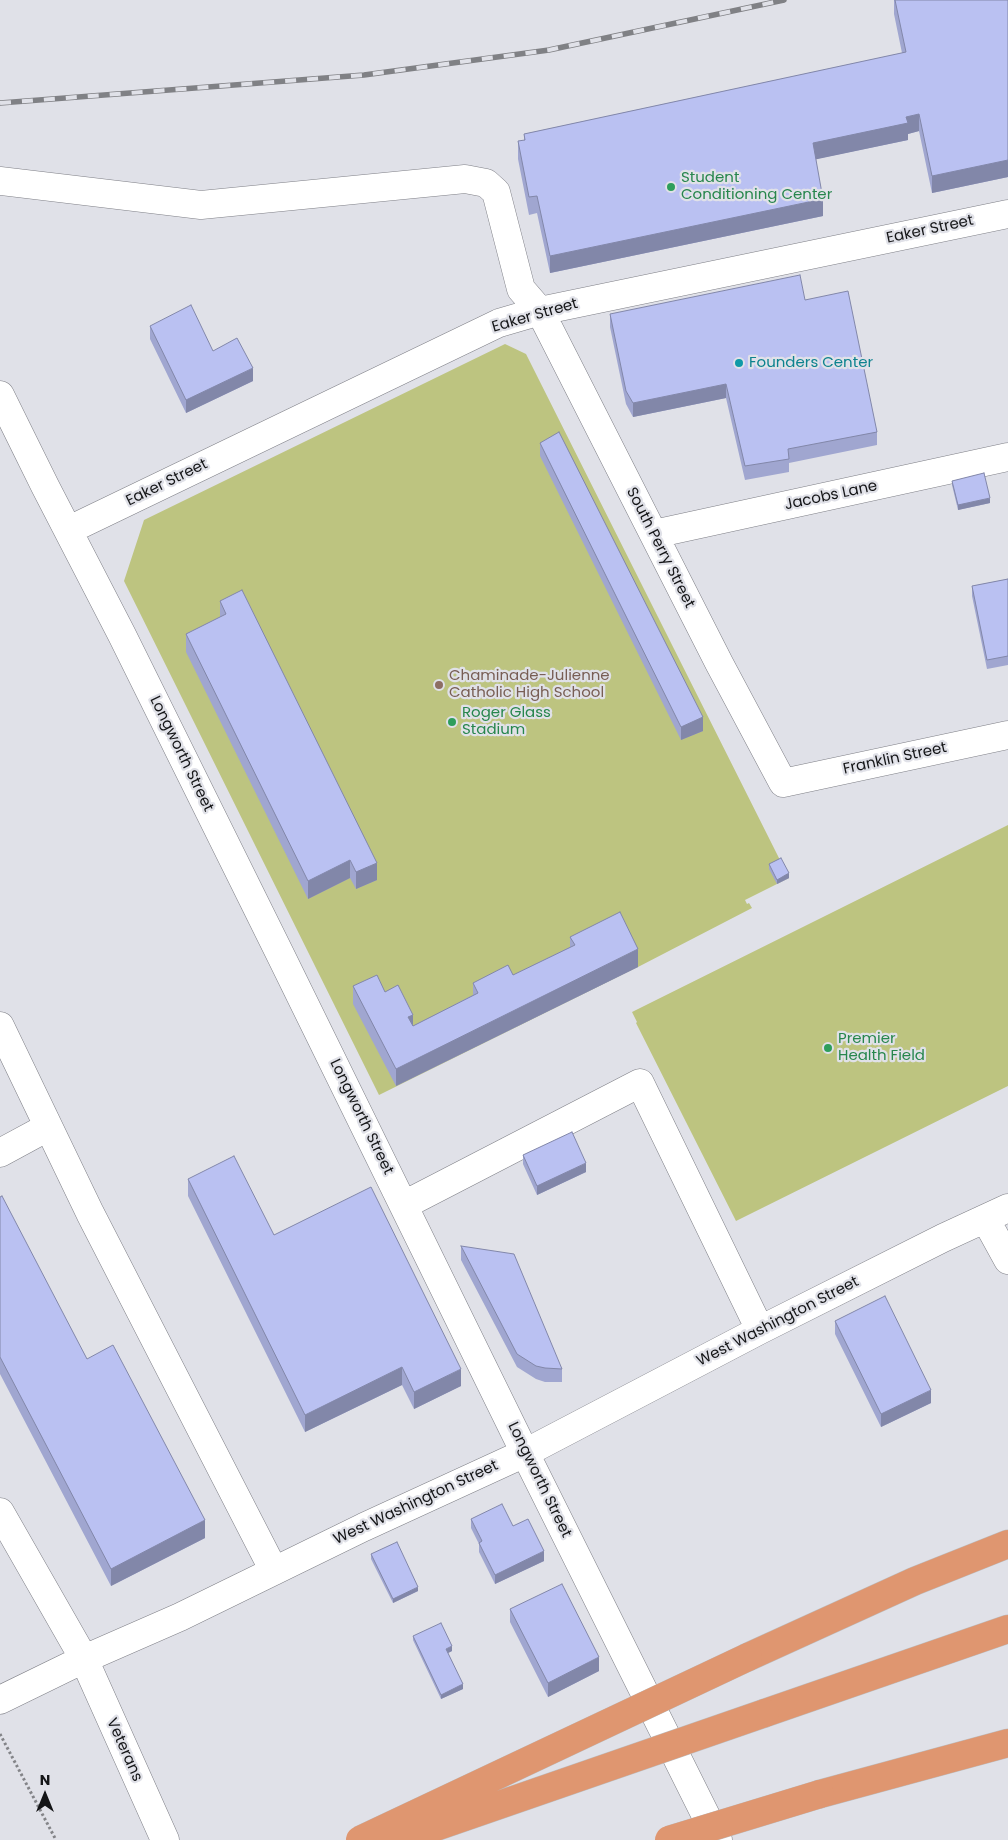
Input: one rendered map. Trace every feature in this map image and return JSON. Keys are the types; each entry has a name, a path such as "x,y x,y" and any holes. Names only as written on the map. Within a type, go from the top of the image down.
{"highway":[{"path":"360,1840 748,1657 915,1582 1008,1544"},
{"path":"398,1840 1008,1629"},
{"path":"669,1840 820,1794 1008,1743"}],"street":[{"name":"South Perry Street","path":"0,181 201,205 465,178 486,183 496,192 521,289 540,311 719,663 783,783"},
{"name":"Eaker Street","path":"68,530 499,323 540,311 1008,214"},
{"name":"Longworth Street","path":"0,395 718,1840"},
{"name":"Jacobs Lane","path":"654,534 1008,458"},
{"name":"Franklin Street","path":"783,783 1008,735"},
{"path":"0,1026 99,1231 274,1571"},
{"path":"404,1205 640,1083 760,1330"},
{"path":"0,1153 48,1127"},
{"path":"997,1214 1008,1260"},
{"name":"West Washington Street","path":"0,1700 180,1617 364,1527 525,1453 760,1330 942,1238 997,1214"},
{"name":"Veterans","path":"0,1512 84,1660 165,1840"}],"path":[{"path":"0,1734 56,1840"}],"green space":[{"name":"Roger Glass Stadium","path":"505,344 526,354 789,878 745,900 752,908 638,967 379,1095 124,581 144,520"},
{"name":"Premier Health Field","path":"1008,825 1008,1086 736,1221 632,1012"}],"building":[{"path":"895,0 1008,0 1008,160 932,176 919,114 906,117 908,123 813,143 823,199 550,256 537,196 529,197 518,141 525,140 524,134 906,52"},
{"name":"Founders Center","path":"800,275 805,300 848,291 877,432 788,449 789,459 745,466 726,384 633,403 626,391 610,314"},
{"path":"191,305 213,351 237,338 253,368 186,400 150,326"},
{"path":"559,432 703,717 681,727 540,443"},
{"path":"984,473 990,498 958,505 952,481"},
{"path":"1008,579 1008,656 987,660 972,586"},
{"path":"242,590 377,863 356,872 350,860 308,881 186,634 226,614 220,601"},
{"path":"781,858 789,873 777,880 769,864"},
{"path":"620,912 638,949 396,1069 353,986 377,975 385,992 398,985 413,1015 408,1017 413,1026 478,993 473,983 508,965 513,975 575,945 570,937"},
{"path":"572,1132 586,1163 537,1186 523,1155"},
{"path":"234,1156 274,1235 371,1187 461,1369 414,1392 402,1367 305,1415 188,1179"},
{"path":"2,1196 87,1359 113,1345 205,1520 111,1569 0,1357 0,1197"},
{"path":"461,1246 514,1254 562,1369 536,1366 517,1354"},
{"path":"885,1296 931,1390 881,1414 835,1321"},
{"path":"502,1504 513,1526 528,1519 544,1551 495,1575 479,1543 482,1541 471,1519"},
{"path":"397,1542 418,1587 393,1599 371,1554"},
{"path":"562,1584 599,1657 548,1683 510,1609"},
{"path":"441,1623 452,1646 446,1649 463,1684 441,1695 413,1636"}],"railway":[{"path":"0,103 364,75 549,50 784,0"}],"place":[{"name":"Student Conditioning Center","path":"671,187"},
{"name":"Founders Center","path":"739,363"},
{"name":"Chaminade-Julienne Catholic High School","path":"439,685"},
{"name":"Roger Glass Stadium","path":"452,722"},
{"name":"Premier Health Field","path":"828,1048"}]}
